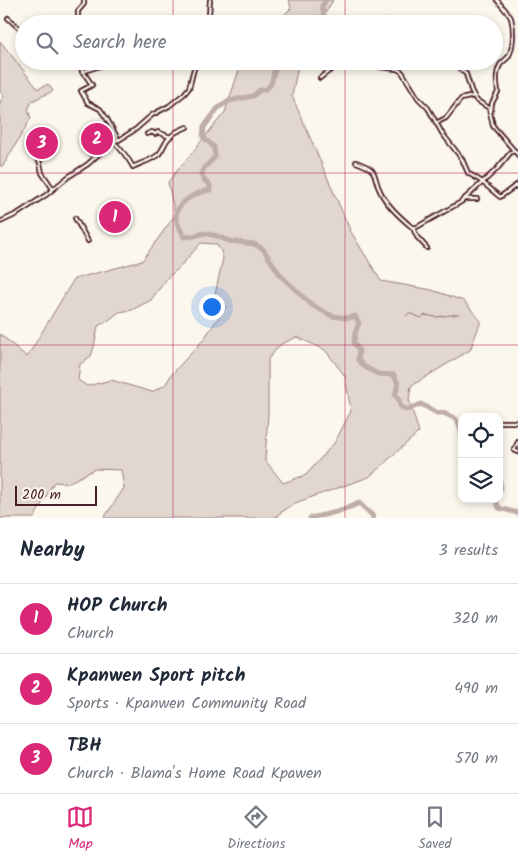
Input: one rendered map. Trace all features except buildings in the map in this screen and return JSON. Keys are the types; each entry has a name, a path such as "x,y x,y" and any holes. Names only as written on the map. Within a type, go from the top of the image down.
{"street":[{"path":"78,15 84,0"},
{"path":"208,15 210,0"},
{"path":"497,0 510,15 511,19 513,40 509,55 503,61"},
{"path":"8,18 15,25"},
{"path":"88,70 82,72 92,85 81,91 86,102 100,110 108,119 119,140"},
{"path":"0,222 17,214 88,164 113,141 119,140 152,115 169,106 184,94 188,88 193,70"},
{"path":"320,78 330,70"},
{"path":"399,70 402,72 412,91 428,108 442,133 462,159 468,173 500,197 517,187"},
{"path":"462,70 466,74 476,100 489,108 493,126 518,155"},
{"path":"490,112 498,92 496,79 498,70"},
{"path":"436,123 446,118 461,99 474,96"},
{"path":"113,141 133,167 157,156 170,137 187,127"},
{"path":"147,134 158,132 170,137"},
{"path":"413,228 464,199 511,152 515,151"},
{"path":"36,155 42,173 53,189"},
{"path":"356,162 368,166 374,171 380,191 413,228 416,236 427,248"},
{"path":"464,199 477,198"},
{"path":"75,218 88,240"},
{"path":"503,422 518,422"},
{"path":"518,442 514,450 518,452"}],"shaded area":[{"path":"289,0 333,0 324,15 284,15 291,8"},
{"path":"0,41 15,60 15,70 23,70 38,89 48,84 53,91 32,101 28,110 31,118 3,166 0,166 0,102 4,96 0,92"},
{"path":"239,70 297,70 292,96 351,232 381,281 432,290 464,301 481,321 470,350 411,386 409,400 419,432 369,477 295,503 273,518 104,518 124,488 121,470 95,469 68,483 54,482 34,518 0,518 0,334 27,357 74,279 142,261 175,215 168,182 225,112","holes":["201,243 216,244 223,258 214,299 226,307 203,340 172,374 165,385 152,392 111,380 87,386 78,380 80,364 91,356 98,326 119,312 132,310 151,300 168,277 178,269","297,337 325,350 345,376 351,411 335,442 306,475 283,483 265,460 268,414 268,359 281,344"]},
{"path":"105,122 115,138 90,157 78,141"}],"waterway":[{"path":"324,15 322,6 326,0"},
{"path":"275,70 271,84 266,89 260,90 253,96 229,101 218,108 204,127 203,137 214,147 215,157 201,174 210,185 210,190 198,193 181,204 176,216 184,237 204,233 229,241 254,244 263,249 281,276 312,305 332,316 348,318 355,316 359,323 354,343 359,350 358,360 365,367 378,374 394,375 398,384 395,395 399,400 400,406 407,410 421,404 437,413 444,413 456,419 458,423"},
{"path":"406,316 409,313 421,318 425,315 436,317 459,314"},
{"path":"310,518 339,511 359,503 373,518"},
{"path":"497,503 499,508 518,513"}],"place":[{"name":"Kpanwen Sport pitch","path":"97,139"},
{"name":"TBH","path":"42,143"},
{"name":"HOP Church","path":"115,217"}]}
